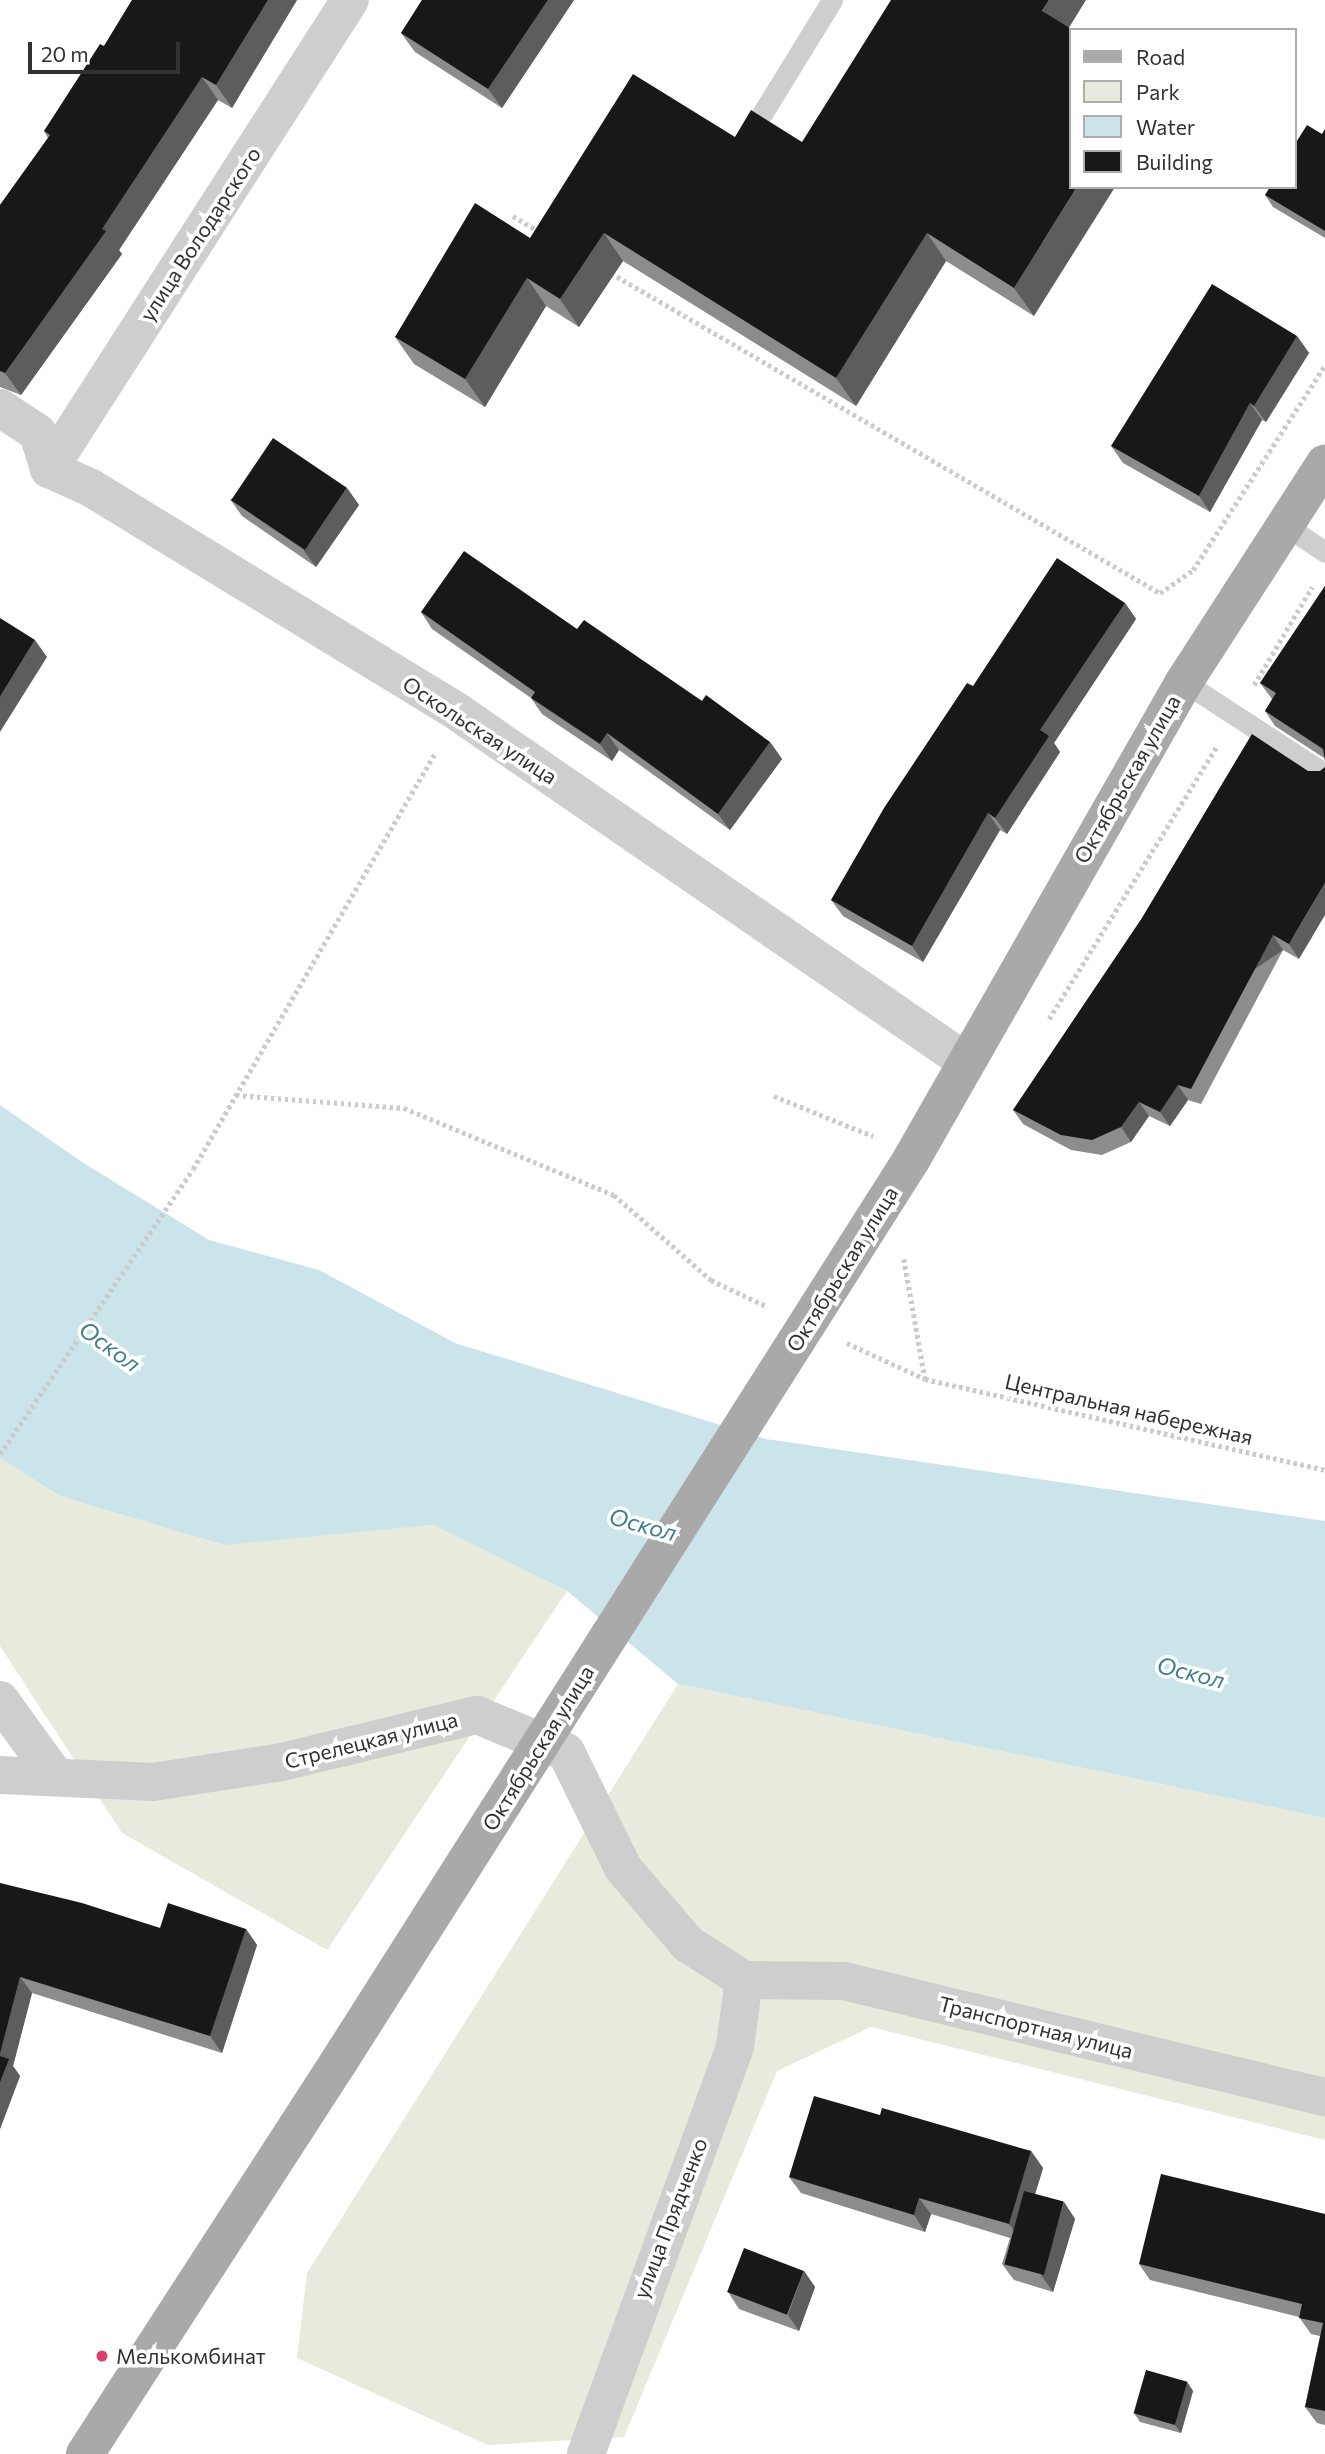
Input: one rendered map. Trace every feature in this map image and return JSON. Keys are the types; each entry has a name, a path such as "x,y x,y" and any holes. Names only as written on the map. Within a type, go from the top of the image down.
{"main road":[{"name":"Октябрьская улица","path":"85,2454 338,2063 911,1160 965,1061 1184,682 1325,463"}],"street":[{"name":"улица Володарского","path":"49,469 350,0"},
{"path":"0,408 38,433 49,469"},
{"name":"Оскольская улица","path":"49,469 91,488 459,713 965,1061"},
{"path":"0,1700 56,1777"},
{"name":"Стрелецкая улица","path":"0,1775 153,1782 282,1762 477,1715 566,1752 624,1868 688,1944 744,1980"},
{"name":"Транспортная улица","path":"744,1980 844,1981 1325,2097"},
{"name":"улица Прядченко","path":"586,2454 735,2046 744,1980"}],"lane":[{"path":"762,114 832,0"},
{"path":"1285,525 1325,552"},
{"path":"1184,682 1325,774"}],"path":[{"path":"513,216 548,237"},
{"path":"608,272 1160,593 1193,570 1325,365"},
{"path":"0,1454 193,1169 459,713"},
{"path":"236,1095 404,1108 614,1195 711,1280 774,1309"},
{"path":"902,1245 925,1379"},
{"name":"Центральная набережная","path":"837,1338 925,1379 1325,1470"}],"green space":[{"path":"0,1458 60,1496 225,1544 433,1525 567,1591 327,1950 122,1833 0,1646"},
{"path":"678,1684 1325,1818 1325,2140 871,2027 777,2071 624,2437 488,2445 297,2358 307,2273"}],"water":[{"name":"Оскол","path":"0,1105 82,1162 209,1240 319,1270 455,1343 766,1439 1325,1521 1325,1818 678,1684 567,1591 433,1525 225,1545 60,1496 0,1458"}],"building":[{"path":"132,0 268,0 216,85 202,77 102,229 106,231 5,373 0,371 0,205 50,135 44,131 100,44 104,46"},
{"path":"422,0 548,0 488,89 401,33"},
{"path":"891,0 1049,0 1042,11 1070,28 1070,189 1076,189 1014,288 927,233 836,378 604,233 560,299 527,278 465,379 395,337 475,203 530,238 633,74 735,137 751,110 802,142"},
{"path":"1307,125 1322,134 1325,129 1325,231 1265,195 1269,189 1297,189 1297,141"},
{"path":"1212,284 1297,336 1254,406 1250,403 1199,496 1111,446"},
{"path":"273,438 347,488 305,550 231,500"},
{"path":"464,551 577,629 584,620 702,701 706,695 770,742 718,814 607,733 600,744 531,698 535,692 421,612"},
{"path":"1057,558 1125,603 1040,730 1049,736 995,818 988,813 912,946 831,900 884,808 967,683 973,686"},
{"path":"1325,586 1325,761 1323,749 1265,711 1276,693 1260,683"},
{"path":"0,618 35,640 0,697"},
{"path":"1252,734 1308,771 1320,771 1325,767 1325,883 1289,944 1273,935 1191,1089 1178,1085 1160,1112 1139,1102 1121,1127 1092,1140 1061,1135 1013,1110 1142,918"},
{"path":"0,1883 82,1903 160,1928 168,1903 246,1929 210,2036 20,1977 0,2054"},
{"path":"0,2056 9,2059 0,2082"},
{"path":"814,2096 880,2115 882,2108 1031,2151 1009,2224 919,2198 914,2215 789,2177"},
{"path":"1161,2174 1325,2214 1325,2411 1305,2407 1323,2323 1299,2318 1302,2304 1139,2264"},
{"path":"1024,2191 1064,2202 1044,2275 1004,2264"},
{"path":"744,2248 804,2271 787,2315 727,2292"},
{"path":"1146,2370 1187,2382 1175,2425 1134,2413"}],"place":[{"name":"Мелькомбинат","path":"102,2356"}]}
